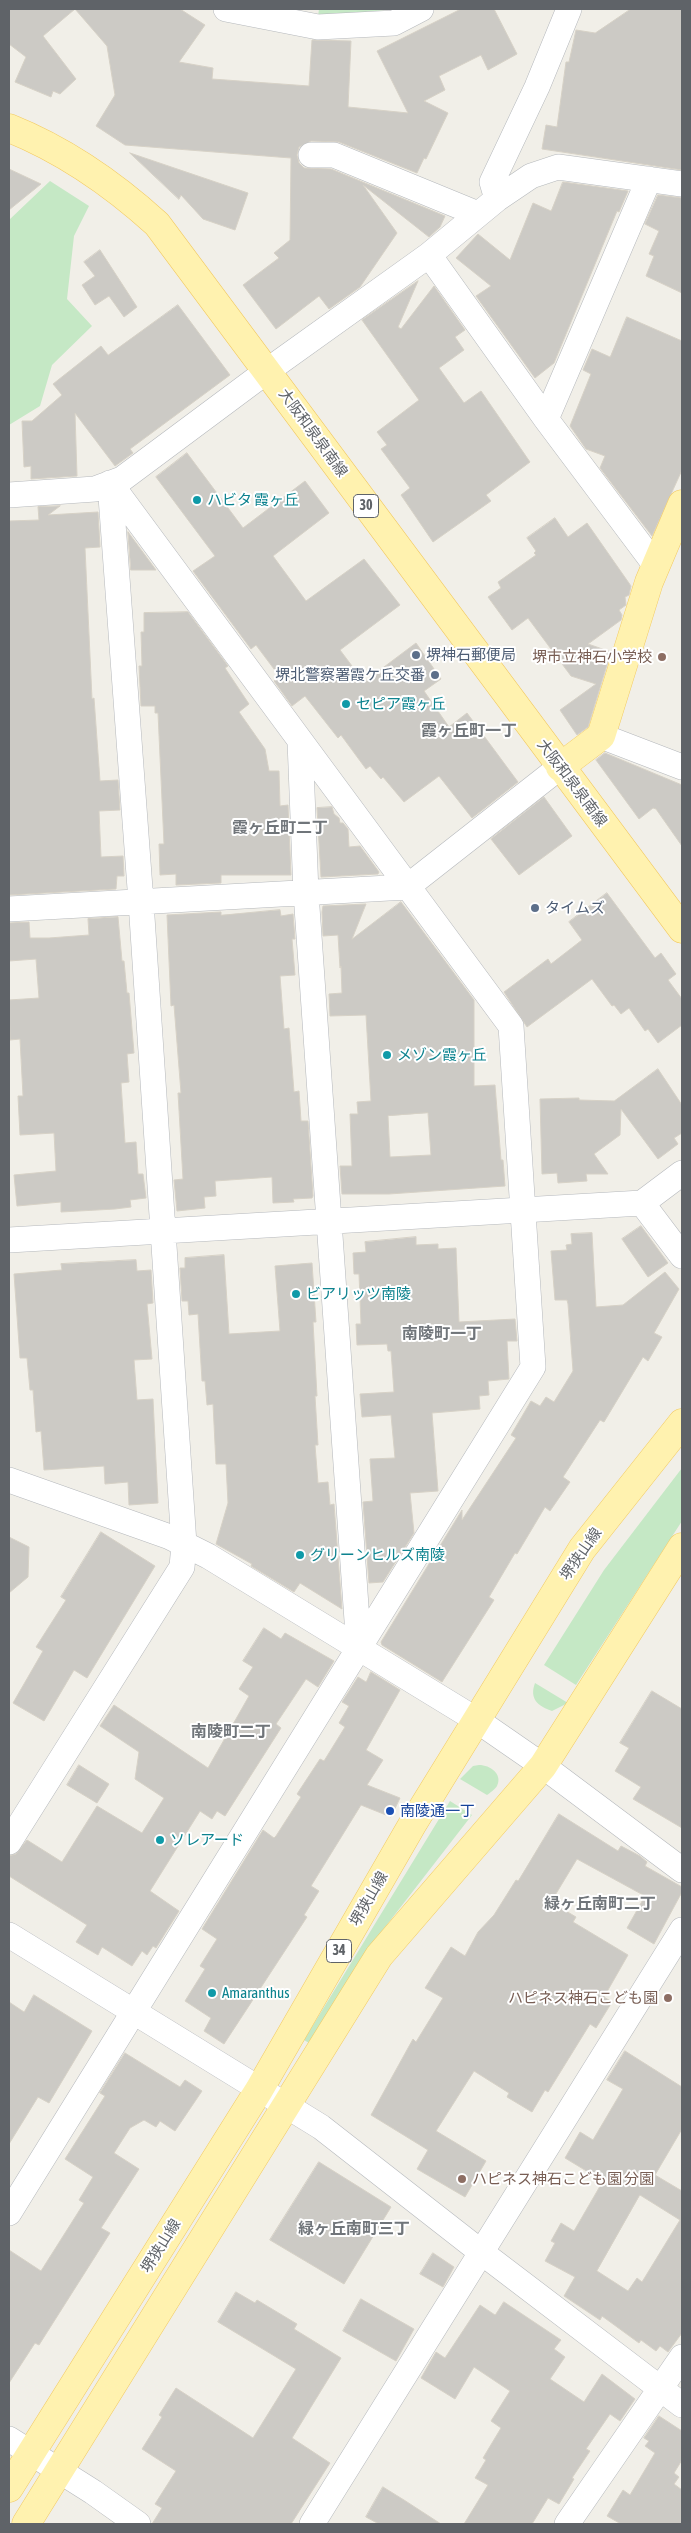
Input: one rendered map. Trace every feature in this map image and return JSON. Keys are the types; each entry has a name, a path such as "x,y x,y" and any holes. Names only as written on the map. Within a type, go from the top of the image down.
{"main road":[{"name":"大阪和泉泉南線","path":"9,128 27,135 95,174 127,197 157,224 682,929"},
{"path":"560,767 601,736 656,566 682,504"},
{"name":"堺狭山線","path":"9,2488 19,2447 259,2090 475,1720 582,1549 682,1423"},
{"name":"34","path":"26,2524 380,1956 543,1766 682,1547"}],"street":[{"path":"226,9 318,27 394,22 421,9"},
{"path":"498,199 492,182 537,87 569,9"},
{"path":"311,155 334,156 478,214"},
{"path":"9,495 95,489 122,479 266,371 429,255 478,214 531,176 558,168 682,184"},
{"path":"546,419 649,179"},
{"path":"429,255 546,419 656,566"},
{"path":"9,2213 533,1367 511,1026 110,483"},
{"path":"9,1842 182,1567 184,1544 141,902 110,483"},
{"path":"601,736 682,767"},
{"path":"300,741 306,892 327,1220 359,1650"},
{"path":"9,909 407,887 560,767"},
{"path":"9,1240 642,1203 682,1173"},
{"path":"642,1203 682,1256"},
{"path":"9,1480 170,1537 208,1556 475,1720 543,1766 682,1870"},
{"path":"312,2524 682,1930"},
{"path":"9,1936 321,2127 682,2405"},
{"path":"567,2524 682,2357"},
{"path":"19,2447 93,2492 138,2524"}],"green space":[{"path":"319,9 395,9 318,17"},
{"path":"50,181 89,206 74,236 67,299 92,326 52,365 40,406 9,425 9,220"},
{"path":"682,1468 682,1521 576,1685 544,1665 604,1570"},
{"path":"535,1683 568,1703 552,1711 543,1707 534,1698 533,1689"},
{"path":"479,1765 491,1768 497,1774 497,1786 487,1795 460,1779 473,1766"},
{"path":"450,1801 472,1815 372,1944 309,2043 304,2040"}],"building":[{"path":"9,9 75,9 43,36 76,79 60,94 53,91 51,97 15,82 26,57 9,44"},
{"path":"75,9 180,9 205,25 179,62 213,68 212,79 309,86 312,40 351,41 348,107 408,113 377,51 461,9 494,9 517,54 488,70 481,55 439,76 445,90 424,101 448,113 426,159 424,158 417,173 339,142 311,141 299,147 297,155 299,163 304,168 331,169 445,216 440,227 429,237 363,185 397,233 360,287 329,309 319,296 276,329 243,285 279,258 274,253 290,240 291,158 125,145 96,126 115,95 107,46"},
{"path":"631,9 682,9 682,170 542,149 546,125 557,127 566,62 569,62 576,30 595,33"},
{"path":"130,153 248,193 235,230 203,219 181,195 179,199"},
{"path":"9,169 41,184 9,210"},
{"path":"563,182 628,191 619,212 617,211 554,363 535,378 476,296 491,286 456,258 478,234 510,260 533,203 551,211"},
{"path":"658,195 682,198 682,293 646,276 654,256 649,254 659,231 645,224"},
{"path":"100,250 137,307 124,317 109,296 95,305 82,285 95,276 84,262"},
{"path":"418,281 398,327 401,329 434,286 465,330 455,337 464,350 439,368 464,403 481,391 530,462 486,495 491,501 433,542 401,495 410,488 381,449 387,445 377,432 419,400 362,320"},
{"path":"178,305 230,375 130,449 133,453 115,466 75,413 77,476 31,479 31,466 24,467 22,421 32,421 62,395 53,384 101,346 108,355"},
{"path":"627,317 682,341 682,470 652,536 600,468 605,456 586,449 570,426 591,374 583,370 592,349 610,357"},
{"path":"187,453 243,528 305,481 329,513 273,556 306,601 364,559 400,605 340,650 364,682 416,643 441,679 424,691 449,727 467,713 518,782 472,818 439,776 404,802 383,777 381,779 370,766 366,769 341,735 338,738 305,696 292,706 274,681 280,677 256,645 251,649 193,571 215,556 156,477"},
{"path":"60,506 48,515 98,512 100,547 85,548 92,699 94,698 100,781 118,780 120,810 99,811 101,857 123,856 124,876 117,876 116,889 9,895 9,521 39,520 38,507"},
{"path":"555,518 568,537 587,523 631,586 629,595 625,597 626,605 619,610 622,615 621,620 588,644 611,652 588,727 577,735 560,710 596,684 571,676 528,618 512,630 488,597 501,588 498,582 536,555 534,553 536,551 527,538"},
{"path":"128,532 156,570 131,570"},
{"path":"188,612 228,666 225,668 249,704 239,712 265,749 269,771 279,771 280,806 288,805 291,875 221,875 221,883 176,885 176,874 160,875 159,844 164,844 158,713 155,713 155,706 141,706 139,666 142,666 141,632 144,632 144,613"},
{"path":"605,753 682,785 682,846 656,809 653,808 639,819 596,760"},
{"path":"544,797 572,836 519,875 491,839"},
{"path":"332,807 340,823 343,823 348,829 349,847 360,846 379,872 378,874 321,877 317,808"},
{"path":"607,893 655,958 661,953 676,974 668,980 682,999 682,1025 658,1043 648,1029 645,1031 629,1008 621,1014 614,1005 612,1006 592,979 527,1027 504,992 548,959 551,964 582,940 569,922"},
{"path":"401,902 474,1000 474,1086 495,1085 505,1186 389,1194 342,1194 340,1166 352,1166 350,1114 358,1114 357,1102 371,1101 366,1015 330,1016 329,994 342,993 341,966 340,968 338,935 323,936 323,906 366,904 352,939","holes":["428,1113 431,1155 390,1157 388,1116"]},
{"path":"280,910 281,916 293,914 295,939 292,939 295,975 280,976 284,1029 289,1028 294,1092 299,1091 301,1121 308,1121 313,1196 312,1198 293,1199 294,1202 273,1203 272,1177 215,1181 216,1196 204,1197 205,1208 177,1211 174,1180 183,1179 178,1093 181,1093 174,1005 171,1006 167,915 221,912 221,915"},
{"path":"118,917 122,961 124,961 127,993 129,993 134,1053 127,1054 129,1082 121,1083 125,1143 136,1142 138,1174 143,1174 146,1198 130,1200 131,1207 115,1209 61,1212 61,1202 17,1206 14,1175 56,1171 54,1133 20,1135 18,1096 23,1096 20,1039 10,1040 9,1000 39,998 36,959 9,961 9,923 29,922 30,938 49,938 89,935 88,919"},
{"path":"658,1069 682,1105 682,1133 674,1138 678,1144 658,1159 621,1109 620,1135 594,1154 608,1174 586,1174 587,1181 558,1183 557,1173 542,1174 540,1099 579,1098 579,1100 614,1101"},
{"path":"641,1226 668,1263 648,1277 622,1239"},
{"path":"592,1233 596,1307 623,1305 665,1272 679,1289 654,1333 662,1337 648,1361 643,1357 604,1422 600,1420 563,1477 570,1482 550,1511 545,1507 517,1554 515,1553 489,1597 494,1600 442,1682 382,1645 381,1642 462,1510 462,1520 516,1438 511,1435 531,1401 540,1406 546,1397 554,1402 573,1371 568,1304 567,1300 555,1300 551,1251 567,1250 566,1245 572,1244 571,1234"},
{"path":"416,1237 416,1245 438,1244 438,1249 456,1248 459,1322 515,1319 517,1341 507,1341 509,1379 488,1381 489,1395 479,1396 480,1409 432,1413 438,1491 410,1493 414,1533 383,1582 369,1583 363,1502 373,1501 370,1459 395,1458 391,1415 362,1417 360,1394 394,1392 391,1351 388,1351 387,1344 357,1345 356,1324 361,1324 359,1274 354,1274 353,1253 366,1252 365,1242"},
{"path":"224,1255 229,1334 280,1331 275,1266 312,1263 316,1322 313,1322 318,1445 315,1445 318,1483 328,1482 330,1505 334,1504 342,1609 300,1583 294,1592 251,1566 252,1564 216,1544 228,1503 226,1464 216,1464 213,1404 207,1405 205,1381 202,1381 198,1314 189,1315 188,1301 182,1301 180,1268 185,1268 185,1258"},
{"path":"136,1260 137,1271 151,1270 153,1303 147,1304 152,1359 134,1360 137,1400 153,1399 158,1503 129,1505 128,1482 105,1484 104,1466 44,1470 41,1431 36,1432 33,1390 30,1390 27,1358 20,1358 14,1274 62,1270 61,1264"},
{"path":"101,1532 155,1566 87,1678 74,1670 44,1721 13,1703 43,1651 36,1647 66,1600 61,1597"},
{"path":"9,1537 29,1547 28,1577 9,1593"},
{"path":"264,1628 281,1639 285,1633 334,1661 318,1687 306,1679 276,1724 281,1728 225,1816 217,1811 212,1819 200,1811 150,1891 179,1911 156,1948 153,1946 147,1955 142,1951 132,1966 102,1947 98,1955 76,1942 87,1925 9,1876 9,1856 16,1854 27,1840 62,1862 97,1806 142,1833 164,1798 135,1779 139,1752 100,1726 114,1705 208,1768 249,1696 239,1689 253,1667 243,1661"},
{"path":"371,1672 400,1690 366,1750 383,1760 367,1785 400,1798 391,1817 361,1805 311,1886 319,1891 304,1915 307,1917 224,2044 204,2031 211,2018 185,2001 205,1969 200,1966 217,1939 202,1929 263,1830 274,1838 276,1836 301,1797 297,1794 320,1759 324,1761 345,1727 339,1723 349,1706 342,1702 358,1677 366,1682"},
{"path":"652,1691 682,1709 682,1828 633,1799 641,1787 615,1771 629,1748 620,1743"},
{"path":"79,1765 109,1784 97,1803 67,1785"},
{"path":"559,1814 618,1851 621,1846 640,1856 647,1862 645,1866 682,1887 682,1892 654,1944 627,1928 645,1896 577,1859 551,1902 576,1917 573,1922 628,1955 604,1997 612,2002 596,2028 590,2024 548,2092 545,2090 532,2112 507,2097 509,2093 474,2071 436,2131 486,2161 465,2197 417,2169 428,2150 371,2115 413,2039 416,2042 443,1998 425,1988 451,1947 465,1956 478,1932 494,1915 516,1880 518,1881"},
{"path":"34,1995 92,2031 49,2103 38,2097 9,2144 9,2002 24,2012"},
{"path":"625,2051 682,2087 682,2129 655,2175 682,2191 682,2333 668,2352 660,2346 656,2351 641,2340 639,2343 602,2316 600,2320 564,2296 575,2277 545,2261 555,2243 551,2241 561,2223 574,2231 603,2181 565,2158 580,2132 593,2140 623,2089 607,2080","holes":["640,2195 680,2220 642,2282 637,2278 628,2291 597,2271"]},
{"path":"125,2053 180,2087 185,2080 202,2091 175,2131 160,2121 156,2127 144,2120 130,2128 114,2153 139,2169 101,2228 110,2233 39,2345 35,2343 9,2383 9,2250 41,2271 84,2203 79,2200 93,2177 65,2159 105,2096 100,2093"},
{"path":"319,2162 391,2207 344,2284 270,2240"},
{"path":"433,2253 454,2267 443,2287 420,2274"},
{"path":"236,2292 255,2303 257,2300 297,2324 294,2329 341,2358 292,2438 330,2463 291,2524 152,2524 162,2508 155,2504 176,2471 142,2449 162,2417 159,2415 176,2388 253,2438 296,2369 218,2322"},
{"path":"361,2299 414,2329 396,2361 343,2331"},
{"path":"504,2302 561,2340 554,2349 565,2357 550,2379 584,2402 602,2374 635,2399 620,2421 610,2414 586,2449 590,2451 572,2478 574,2479 559,2504 548,2498 532,2524 464,2524 488,2485 475,2478 486,2460 483,2458 501,2428 491,2421 510,2391 474,2367 455,2399 421,2378 436,2352 445,2358 480,2305 495,2315"},
{"path":"659,2416 682,2431 682,2460 674,2473 679,2477 674,2484 682,2490 682,2524 621,2524 607,2516 623,2490 630,2495 655,2453 645,2446 649,2441 644,2438"},
{"path":"383,2487 441,2524 379,2524 366,2517"}],"place":[{"name":"ハビタ 霞ヶ丘","path":"197,500"},
{"name":"堺神石郵便局","path":"416,655"},
{"name":"堺市立神石小学校","path":"662,657"},
{"name":"堺北警察署霞ケ丘交番","path":"435,675"},
{"name":"セピア霞ヶ丘","path":"346,704"},
{"name":"タイムズ","path":"535,908"},
{"name":"メゾン霞ヶ丘","path":"387,1055"},
{"name":"ビアリッツ南陵","path":"296,1294"},
{"name":"グリーンヒルズ南陵","path":"300,1555"},
{"name":"南陵通一丁","path":"390,1811"},
{"name":"ソレアード","path":"160,1840"},
{"name":"Amaranthus","path":"212,1993"},
{"name":"ハピネス神石こども園","path":"668,1998"},
{"name":"ハピネス神石こども園 分園","path":"462,2179"}],"district":[{"name":"霞ヶ丘町一丁","path":"469,731"},
{"name":"霞ヶ丘町二丁","path":"280,828"},
{"name":"南陵町一丁","path":"442,1334"},
{"name":"南陵町二丁","path":"231,1732"},
{"name":"緑ヶ丘南町二丁","path":"600,1904"},
{"name":"緑ヶ丘南町三丁","path":"354,2229"}]}
